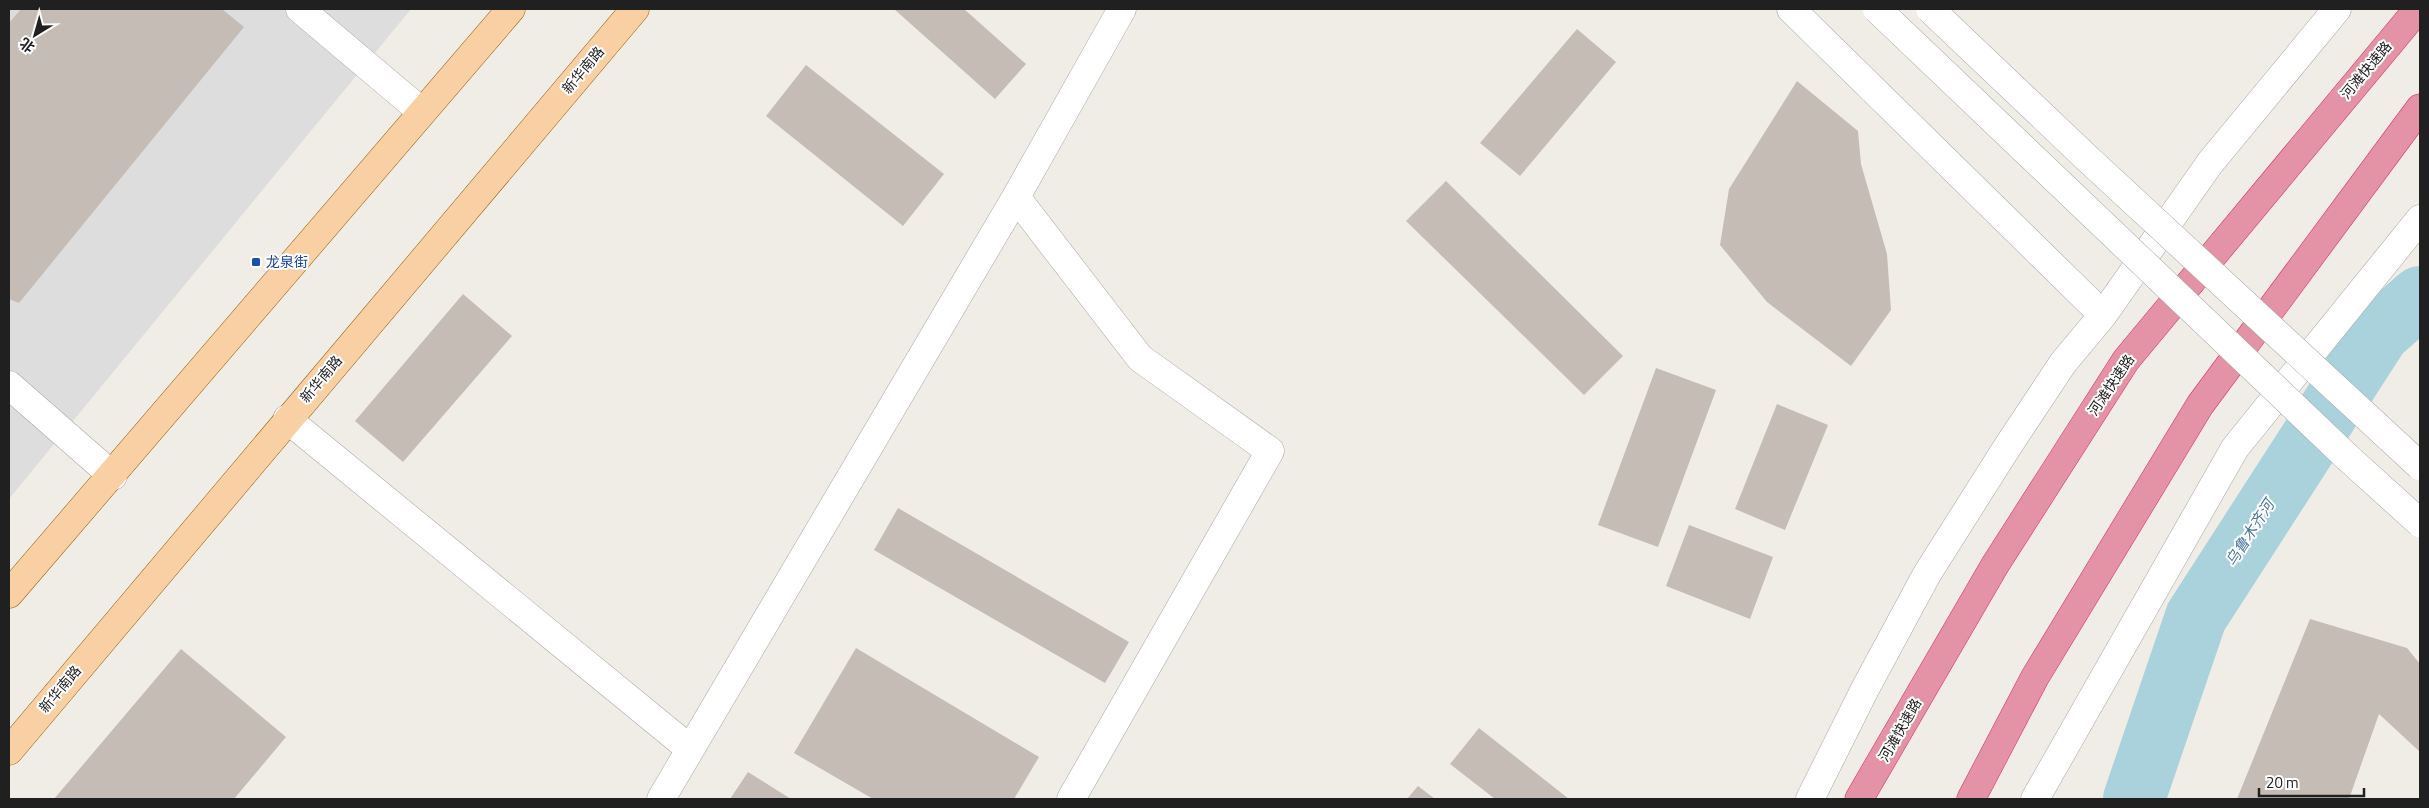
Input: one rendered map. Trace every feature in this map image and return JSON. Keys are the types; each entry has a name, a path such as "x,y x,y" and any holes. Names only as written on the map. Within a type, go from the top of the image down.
{"highway":[{"name":"河滩快速路","path":"1859,799 1995,565 2126,360 2418,9"},
{"path":"1971,799 2035,677 2200,405 2420,108"}],"main road":[{"path":"9,594 511,9"},
{"name":"新华南路","path":"9,751 287,419 635,9"}],"street":[{"path":"300,9 422,112"},
{"path":"661,799 1016,197 1122,9"},
{"path":"1791,9 2102,315"},
{"path":"1877,9 2348,457 2420,523"},
{"path":"1930,9 2089,160 2420,466"},
{"path":"1810,799 1866,687 1927,574 2058,371 2102,315 2210,163 2337,9"},
{"path":"1016,197 1140,358 1270,451 1071,799"},
{"path":"2035,799 2235,448 2420,219"},
{"path":"9,385 112,475"},
{"path":"287,419 690,749"}],"shaded area":[{"path":"9,9 411,9 9,499"}],"building":[{"path":"21,9 222,9 244,27 19,303 9,299 9,23"},
{"path":"894,9 964,9 1026,64 995,99"},
{"path":"1577,29 1616,62 1520,176 1480,143"},
{"path":"806,65 944,174 903,226 766,116"},
{"path":"1797,81 1858,131 1861,164 1887,254 1891,310 1851,366 1767,302 1720,245 1729,189"},
{"path":"1446,181 1623,356 1584,395 1406,221"},
{"path":"463,294 512,336 403,462 355,421"},
{"path":"1656,368 1716,390 1658,547 1598,525"},
{"path":"1777,404 1828,425 1785,530 1735,509"},
{"path":"898,508 1129,642 1105,683 874,550"},
{"path":"1689,525 1773,557 1750,619 1666,586"},
{"path":"2310,619 2407,648 2420,664 2420,752 2379,714 2349,799 2237,799"},
{"path":"856,648 1039,757 1014,799 873,799 794,753"},
{"path":"181,649 286,737 234,799 54,799"},
{"path":"1479,728 1569,799 1495,799 1450,764"},
{"path":"748,772 791,799 730,799"},
{"path":"1418,786 1435,799 1407,799"}],"waterway":[{"name":"乌鲁木齐河","path":"2134,799 2196,617 2379,333 2420,297"}],"place":[{"name":"龙泉街","path":"256,262"}]}
